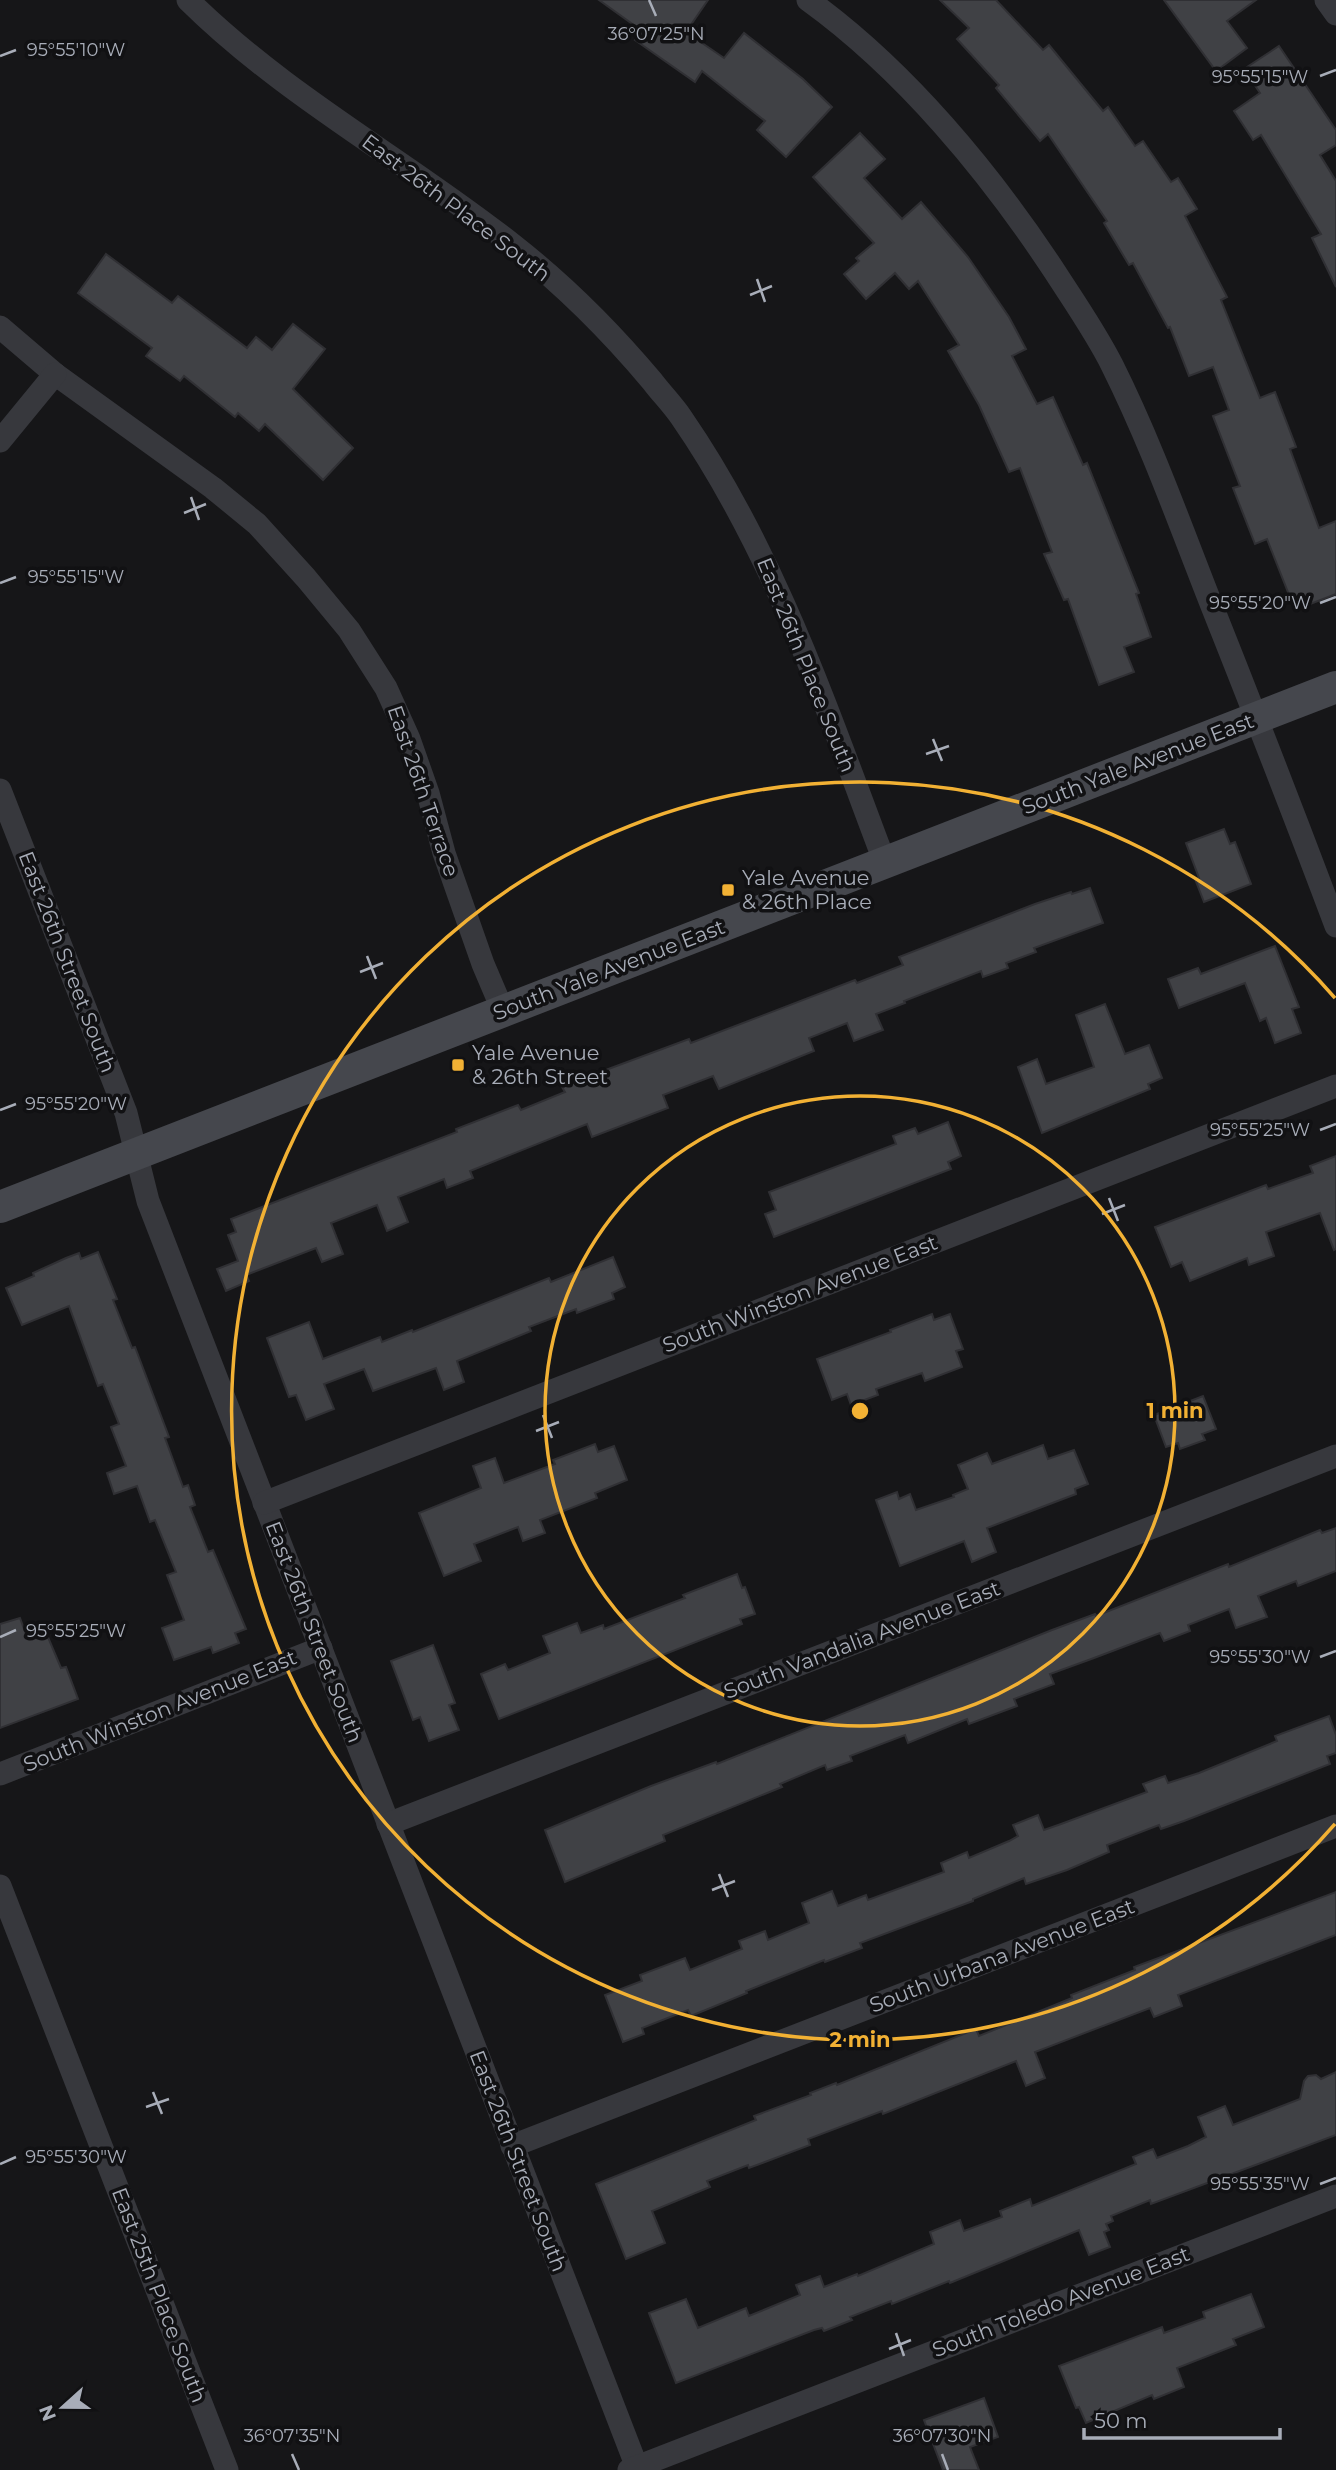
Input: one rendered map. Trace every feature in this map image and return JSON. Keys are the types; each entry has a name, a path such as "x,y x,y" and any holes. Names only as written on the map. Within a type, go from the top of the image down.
{"main road":[{"name":"South Yale Avenue East","path":"0,1207 1336,687"}],"street":[{"name":"East 26th Place South","path":"188,0 265,66 512,245 580,303 632,357 680,415 730,495 768,567 885,863"},
{"path":"808,0 882,63 985,174 1031,236 1111,362 1138,418 1336,926"},
{"path":"1326,0 1336,14"},
{"path":"0,327 55,374 0,441"},
{"name":"East 26th Terrace","path":"55,374 213,488 257,524 349,630 386,688 409,739 428,793 444,853 503,1012"},
{"name":"East 26th Street South","path":"0,790 127,1113 149,1201 634,2469"},
{"name":"South Winston Avenue East","path":"264,1503 1336,1086"},
{"name":"South Vandalia Avenue East","path":"388,1824 1336,1456"},
{"name":"South Winston Avenue East","path":"0,1774 321,1648"},
{"name":"South Urbana Avenue East","path":"512,2146 1336,1826"},
{"name":"East 25th Place South","path":"0,1886 227,2470"},
{"name":"South Toledo Avenue East","path":"634,2469 1336,2196"}],"building":[{"path":"599,0 708,0 686,32 724,58 744,33 803,79 832,107 786,157 757,130 765,121 702,71 695,82 635,40 642,31"},
{"path":"940,0 996,0 1043,50 1049,45 1103,111 1108,107 1135,146 1143,141 1171,182 1178,178 1197,209 1185,216 1227,297 1221,300 1260,398 1275,392 1296,447 1290,449 1319,528 1336,521 1336,594 1295,610 1267,539 1255,544 1233,488 1240,486 1213,416 1229,410 1213,367 1189,376 1170,327 1168,328 1133,263 1129,265 1104,223 1107,221 1048,134 1040,141 996,88 999,85 957,39 969,28"},
{"path":"1164,0 1256,0 1227,21 1247,48 1216,71"},
{"path":"1279,46 1336,130 1336,145 1320,155 1336,181 1336,287 1312,238 1321,234 1261,135 1253,140 1234,111 1260,93 1244,69"},
{"path":"860,133 885,159 864,178 902,219 921,202 968,257 1009,317 1026,349 1012,356 1037,404 1053,397 1083,465 1087,463 1139,593 1136,594 1151,637 1124,647 1134,672 1099,685 1068,599 1064,600 1044,554 1052,552 1020,468 1009,472 979,405 948,351 959,345 918,281 909,289 895,273 866,299 844,274 859,261 856,258 874,243 813,177"},
{"path":"106,254 172,303 178,296 247,348 256,337 272,350 293,324 325,349 293,389 353,448 323,480 265,424 259,431 238,413 235,417 184,376 180,381 146,356 152,348 78,293"},
{"path":"1224,829 1230,844 1235,842 1251,884 1204,902 1195,879 1199,878 1186,843"},
{"path":"1090,888 1103,923 1034,948 1036,952 1006,963 1008,968 983,977 981,971 876,1014 883,1030 854,1041 847,1023 809,1038 814,1051 719,1089 713,1076 663,1095 668,1108 592,1137 587,1124 470,1171 473,1178 447,1188 444,1179 398,1197 408,1222 387,1231 377,1205 331,1223 343,1254 322,1262 316,1248 246,1275 249,1281 226,1291 217,1269 238,1261 228,1235 236,1232 231,1219 457,1132 456,1129 518,1105 521,1110 565,1092 562,1087 603,1071 689,1039 691,1043 855,980 857,983 903,965 899,957 1035,904"},
{"path":"1275,946 1299,1007 1292,1009 1301,1033 1275,1043 1266,1018 1260,1021 1245,983 1179,1008 1168,979 1198,968 1201,974"},
{"path":"1105,1004 1125,1054 1149,1045 1162,1078 1148,1084 1150,1089 1042,1133 1018,1067 1037,1059 1046,1084 1094,1067 1076,1015"},
{"path":"948,1122 961,1156 948,1162 951,1169 774,1237 765,1214 776,1210 769,1192 896,1144 893,1136 915,1128 918,1134"},
{"path":"1336,1156 1336,1249 1334,1250 1320,1213 1266,1232 1274,1256 1249,1265 1247,1258 1190,1281 1182,1262 1171,1267 1155,1227 1266,1185 1268,1189 1313,1173 1310,1166"},
{"path":"98,1252 117,1299 113,1300 132,1348 135,1347 169,1437 165,1438 183,1487 188,1485 195,1505 190,1507 208,1552 213,1550 246,1629 235,1633 239,1643 213,1653 211,1647 174,1660 162,1628 184,1620 167,1575 176,1572 155,1520 150,1522 137,1486 114,1494 107,1473 126,1466 111,1427 119,1424 103,1384 98,1386 69,1306 22,1325 6,1288 66,1258 79,1253 81,1259"},
{"path":"613,1257 625,1287 612,1293 614,1299 577,1313 576,1309 529,1327 531,1331 457,1361 464,1382 444,1390 436,1368 373,1391 364,1369 324,1384 334,1409 306,1420 296,1395 289,1397 267,1338 309,1322 323,1359 380,1337 382,1342 412,1330 413,1332 549,1278 551,1282"},
{"path":"932,1314 934,1320 950,1314 963,1349 956,1351 962,1367 925,1381 922,1373 876,1389 878,1395 851,1405 847,1394 832,1400 817,1359"},
{"path":"1203,1396 1216,1429 1202,1434 1205,1440 1180,1449 1178,1443 1166,1447 1154,1415"},
{"path":"595,1444 598,1452 614,1446 627,1480 595,1493 597,1498 540,1520 545,1533 523,1541 518,1527 474,1544 481,1561 444,1576 419,1513 481,1488 473,1466 495,1458 504,1483 555,1464 553,1460"},
{"path":"1043,1445 1048,1459 1074,1450 1088,1484 1075,1489 1076,1494 987,1528 996,1552 972,1562 964,1541 900,1566 876,1500 897,1492 899,1499 910,1494 916,1510 954,1497 953,1495 968,1489 958,1465 987,1453 992,1464"},
{"path":"1336,1528 1336,1571 1298,1586 1296,1581 1258,1596 1267,1617 1236,1628 1229,1609 1188,1625 1190,1631 1164,1641 1160,1633 1050,1674 1054,1684 1014,1699 1017,1706 969,1724 967,1719 908,1743 905,1735 850,1756 852,1761 827,1770 825,1765 780,1784 782,1787 663,1835 665,1841 565,1882 545,1830 1052,1630 1095,1614 1096,1616 1228,1564 1229,1567 1320,1530 1322,1533"},
{"path":"737,1574 755,1614 740,1619 742,1624 499,1719 481,1674 505,1664 508,1670 550,1653 543,1636 577,1623 581,1633 603,1625 604,1629 685,1598 683,1595"},
{"path":"20,1618 27,1637 45,1630 61,1668 66,1667 78,1699 0,1728 0,1624"},
{"path":"433,1645 455,1703 449,1705 459,1730 429,1741 420,1717 413,1720 391,1661"},
{"path":"1329,1716 1336,1735 1336,1753 1327,1756 1330,1764 1184,1821 1161,1829 1159,1825 1107,1845 1109,1852 1067,1870 1026,1884 1024,1878 973,1901 860,1943 862,1948 746,1991 747,1993 691,2016 688,2010 642,2028 644,2034 623,2042 605,1995 642,1981 640,1975 685,1958 690,1970 742,1949 739,1941 765,1931 768,1940 809,1923 802,1903 832,1891 838,1906 866,1895 868,1900 944,1872 941,1863 967,1852 969,1858 1009,1841 1018,1836 1013,1825 1038,1815 1044,1830 1147,1792 1143,1784 1165,1776 1168,1783 1199,1773 1277,1741 1275,1736"},
{"path":"1336,1892 1336,1935 1178,1995 1182,2006 1154,2017 1150,2008 1035,2052 1045,2078 1026,2086 1016,2061 883,2114 882,2111 808,2139 810,2145 707,2181 710,2187 652,2211 665,2243 626,2259 596,2184 756,2120 754,2116 811,2095 810,2093 836,2083 837,2085 976,2029 979,2036 1135,1970 1134,1967"},
{"path":"1336,2072 1336,2135 1151,2204 1150,2200 1111,2216 1113,2221 1106,2224 1109,2230 1104,2232 1110,2247 1089,2255 1079,2230 950,2283 949,2281 892,2304 891,2301 850,2317 852,2320 824,2331 822,2328 814,2330 676,2383 649,2313 686,2299 698,2328 746,2308 749,2316 800,2295 796,2285 820,2276 824,2287 857,2274 858,2276 934,2244 930,2232 960,2220 964,2231 1002,2217 1000,2211 1030,2199 1032,2206 1136,2164 1133,2157 1153,2149 1157,2158 1188,2146 1206,2137 1198,2117 1225,2106 1233,2125 1300,2099 1304,2081 1308,2076 1316,2075 1321,2079"},
{"path":"1251,2294 1264,2327 1233,2339 1236,2345 1177,2368 1184,2387 1154,2399 1152,2395 1086,2423 1079,2407 1076,2408 1059,2366 1162,2327 1164,2333 1205,2318 1203,2312"},
{"path":"984,2398 998,2437 970,2447 979,2470 943,2470 924,2420"}],"place":[{"name":"Yale Avenue & 26th Place","path":"728,890"},
{"name":"Yale Avenue & 26th Street","path":"458,1065"}]}
